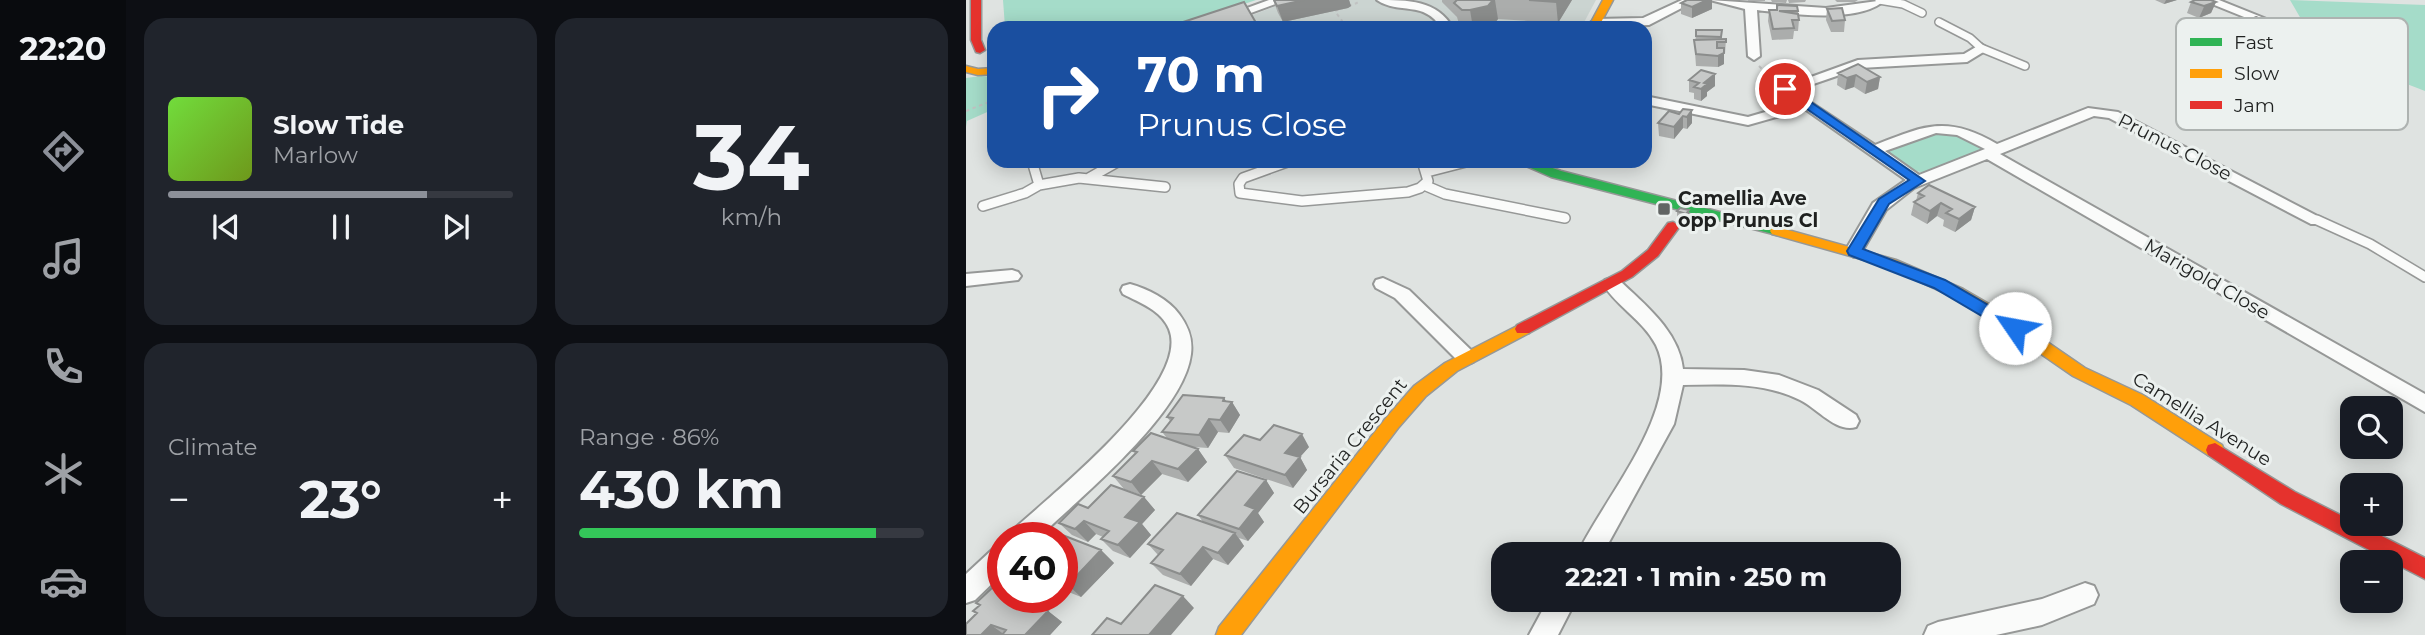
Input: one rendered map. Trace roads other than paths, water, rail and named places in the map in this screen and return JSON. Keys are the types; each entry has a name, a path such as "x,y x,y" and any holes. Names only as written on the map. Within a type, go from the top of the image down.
{"street":[{"path":"976,0 976,54"},
{"path":"976,54 989,0"},
{"path":"1228,21 1280,0"},
{"path":"1383,0 1431,8 1444,21"},
{"path":"1598,21 1608,0"},
{"path":"1649,21 1691,0"},
{"path":"1716,0 1751,8 1855,9 1871,6 1879,0"},
{"path":"2208,0 2258,18"},
{"path":"1751,8 1754,56"},
{"path":"1918,181 1785,89 1858,64 1967,58 1981,48"},
{"path":"966,75 987,72"},
{"path":"1652,101 1748,121 1807,104"},
{"name":"Prunus Close","path":"1854,251 1884,202 1918,181 2084,112 2102,112 2317,220"},
{"name":"Marigold Close","path":"1875,150 1940,127 1969,133 1993,152 2425,404"},
{"name":"Camellia Avenue","path":"1540,168 1854,251 1911,271 1958,293 2003,319 2079,372 2137,400 2279,493 2425,569"},
{"name":"Bursaria Crescent","path":"1227,635 1402,410 1430,382 1466,358 1612,284 1642,263 1673,226"},
{"path":"966,280 1012,276"},
{"path":"1382,284 1402,294 1466,358"},
{"path":"1596,542 1663,424 1670,406 1675,377 1659,331 1612,284"},
{"path":"1039,522 1146,420 1174,376 1181,352 1176,324 1164,307 1129,290"},
{"path":"1675,377 1738,377 1770,381 1810,396 1848,421"},
{"path":"966,591 987,571"},
{"path":"1938,635 2042,612 2085,596"},
{"path":"1543,635 1556,612"}],"lane":[{"path":"1879,0 1903,4 1922,13"},
{"path":"1939,22 1970,38 1981,48 2025,66"},
{"path":"1034,168 1039,185"},
{"path":"1089,179 1107,168"},
{"path":"1270,168 1245,177 1239,184 1240,192 1308,201 1408,192 1424,185 1429,178 1425,168"},
{"path":"1427,172 1443,168"},
{"path":"983,206 1025,193 1039,185 1075,178 1165,187"},
{"path":"1424,185 1445,194 1565,219"},
{"name":"Prunus Close","path":"2317,220 2370,244 2425,277"}],"place":[{"name":"Camellia Ave opp Prunus Cl","path":"1664,209"}]}
